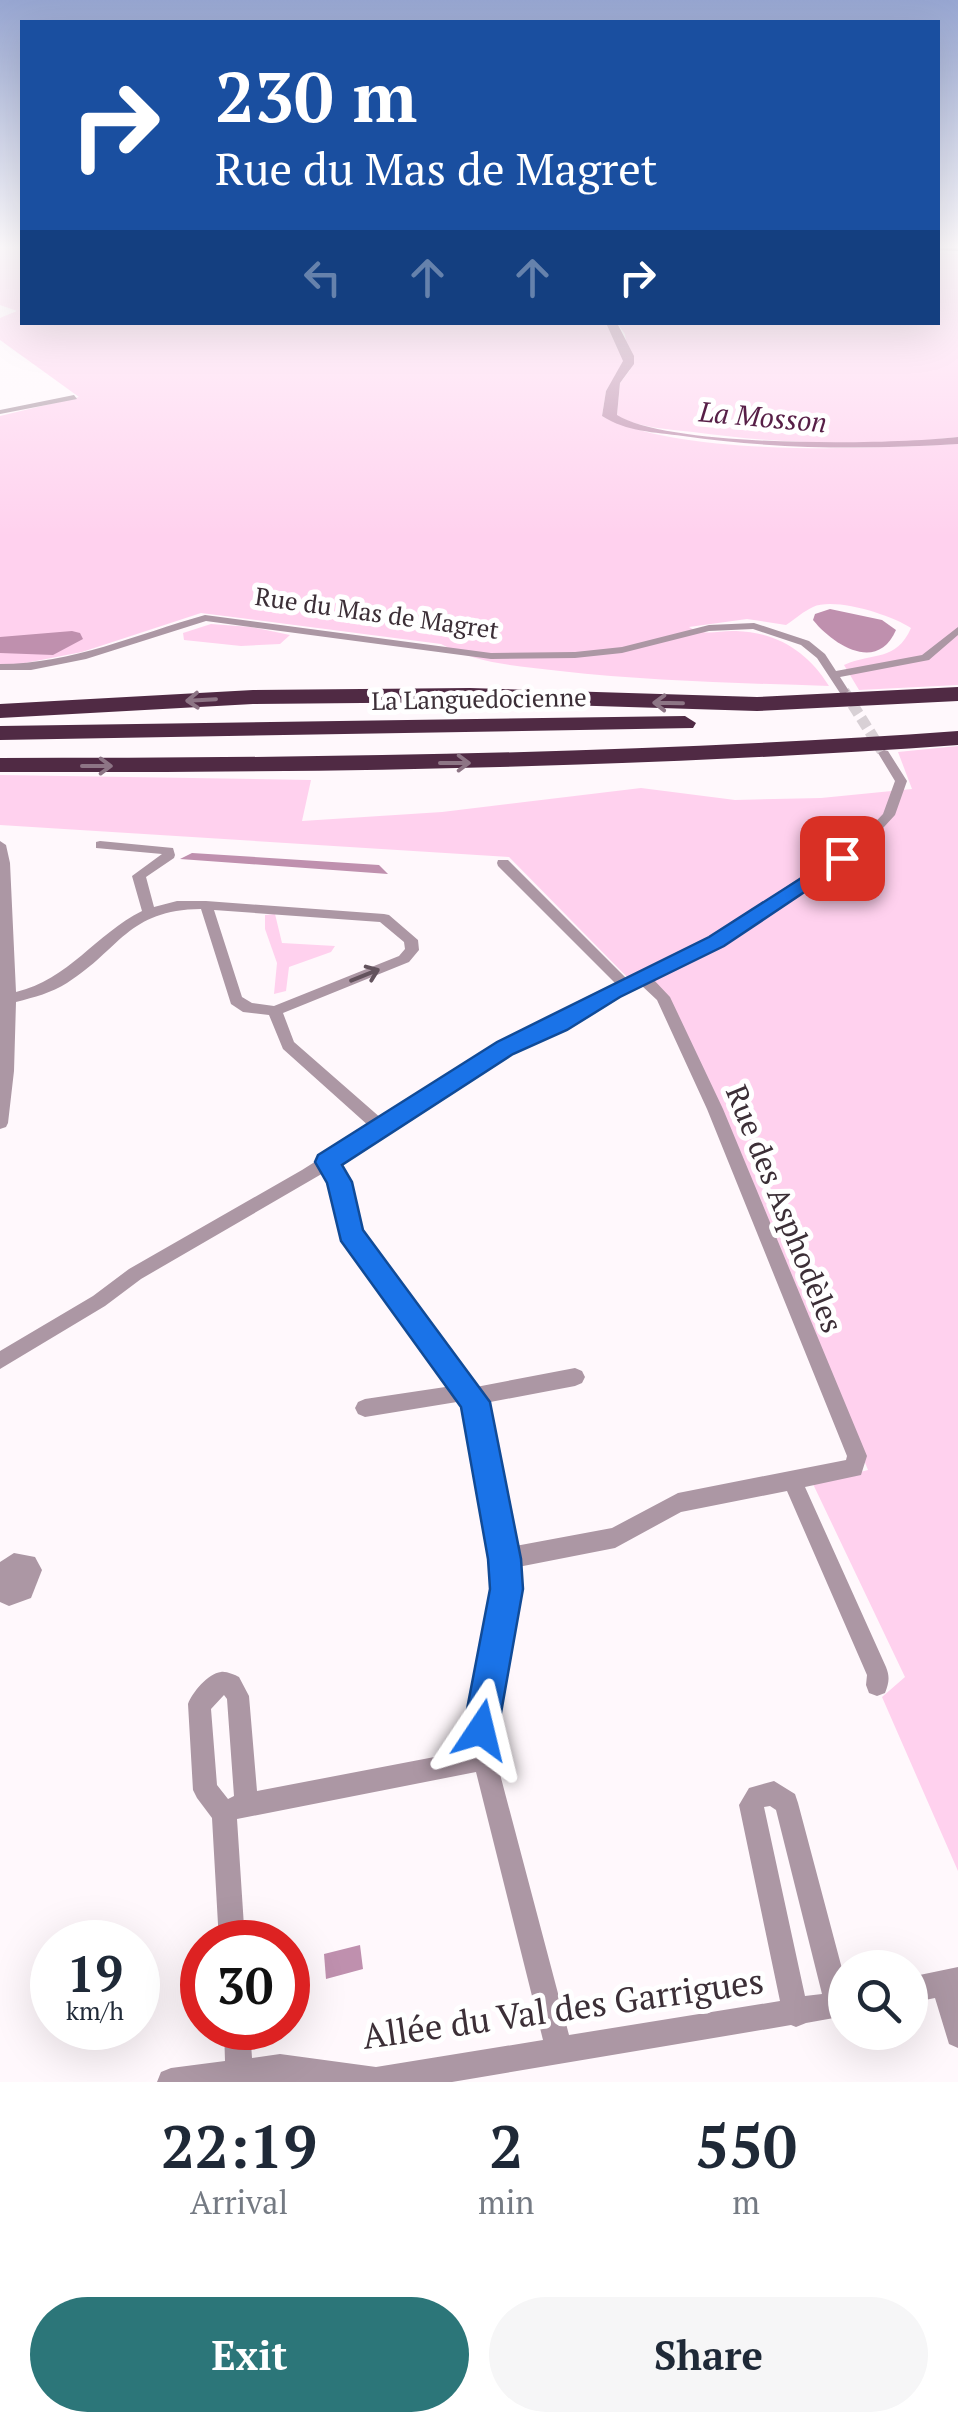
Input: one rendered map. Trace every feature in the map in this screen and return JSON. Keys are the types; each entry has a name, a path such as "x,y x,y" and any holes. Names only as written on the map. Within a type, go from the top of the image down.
{"highway":[{"path":"0,712 253,697 453,694 758,704 958,694"},
{"name":"La Languedocienne","path":"0,732 735,722 958,709"},
{"name":"La Languedocienne","path":"0,746 714,736 958,723"},
{"path":"0,766 512,763 694,757 958,738"}],"street":[{"path":"1,410 74,397"},
{"name":"Rue du Mas de Magret","path":"0,667 86,656 205,618 491,656 605,652 709,628 754,626 805,643 821,656 844,691"},
{"path":"834,675 925,658 958,630"},
{"path":"0,1361 100,1301 135,1274 382,1129 505,1048 560,1024 716,942 868,837 889,815 900,786 884,753"},
{"path":"100,845 168,851 169,855 139,876 149,912"},
{"path":"0,1123 10,1054 11,998 4,938 7,876 1,850"},
{"path":"503,863 626,986"},
{"path":"11,998 55,982 149,912 172,904 206,905 384,918 411,940 412,950 404,960 275,1011 248,1008 236,1000 206,905"},
{"name":"Rue des Asphodèles","path":"644,978 662,997 750,1191 857,1456 854,1468 792,1480"},
{"path":"275,1011 288,1044 382,1129"},
{"path":"327,1162 340,1182 351,1233 469,1394 504,1559 506,1589 481,1730 484,1758 560,2052"},
{"path":"366,1408 575,1377"},
{"path":"504,1559 615,1538 678,1502 792,1480 878,1675 877,1686"},
{"path":"232,1920 235,1808 484,1758"},
{"path":"796,2014 751,1805 757,1796 774,1793 786,1803 828,1954"},
{"path":"951,1981 958,2034"},
{"name":"Allée du Val des Garrigues","path":"171,2082 280,2068 376,2081 828,2007"},
{"path":"238,2050 239,2072"}],"shaded area":[{"path":"4,343 616,343 624,361 606,391 602,416 636,429 678,438 775,447 958,444 958,685 859,690 844,665 891,651 911,628 877,613 835,604 813,607 786,625 747,619 689,627 706,632 751,632 778,640 811,663 829,686 660,679 528,667 484,660 441,644 201,613 82,652 0,668 0,416 79,397"},
{"path":"615,343 627,343 634,356 634,364 620,383 617,415 644,426 731,439 884,442 958,437 958,444 786,446 641,431 602,416 606,391 623,361"},
{"path":"626,343 958,343 958,437 858,443 792,441 654,427 617,416 620,383 630,370"},
{"path":"830,609 882,620 896,630 879,650 856,651 833,639 813,620 815,614"},
{"path":"211,624 290,635 280,644 241,646 184,640 183,633"},
{"path":"80,633 83,639 53,655 0,653 0,637"},
{"path":"958,746 958,1871 882,1697 905,1677 813,1484 868,1470 734,1139 663,991 627,977 509,857 0,825 0,775 311,780 302,821 442,812 641,788 735,800 821,798 912,789 898,752"},
{"path":"192,853 379,865 388,874 180,859"},
{"path":"275,914 282,943 335,946 331,952 289,967 286,991 274,994 277,963 265,929 265,915"},
{"path":"360,1945 363,1969 326,1979 324,1954"}],"tunnel":[{"path":"844,691 882,751"}],"route":[{"path":"481,1730 506,1589 475,1402 351,1233 340,1182 327,1162 505,1048 560,1024 612,992 716,942 842,858"}],"water label":[{"name":"La Mosson","path":"763,417"}]}
